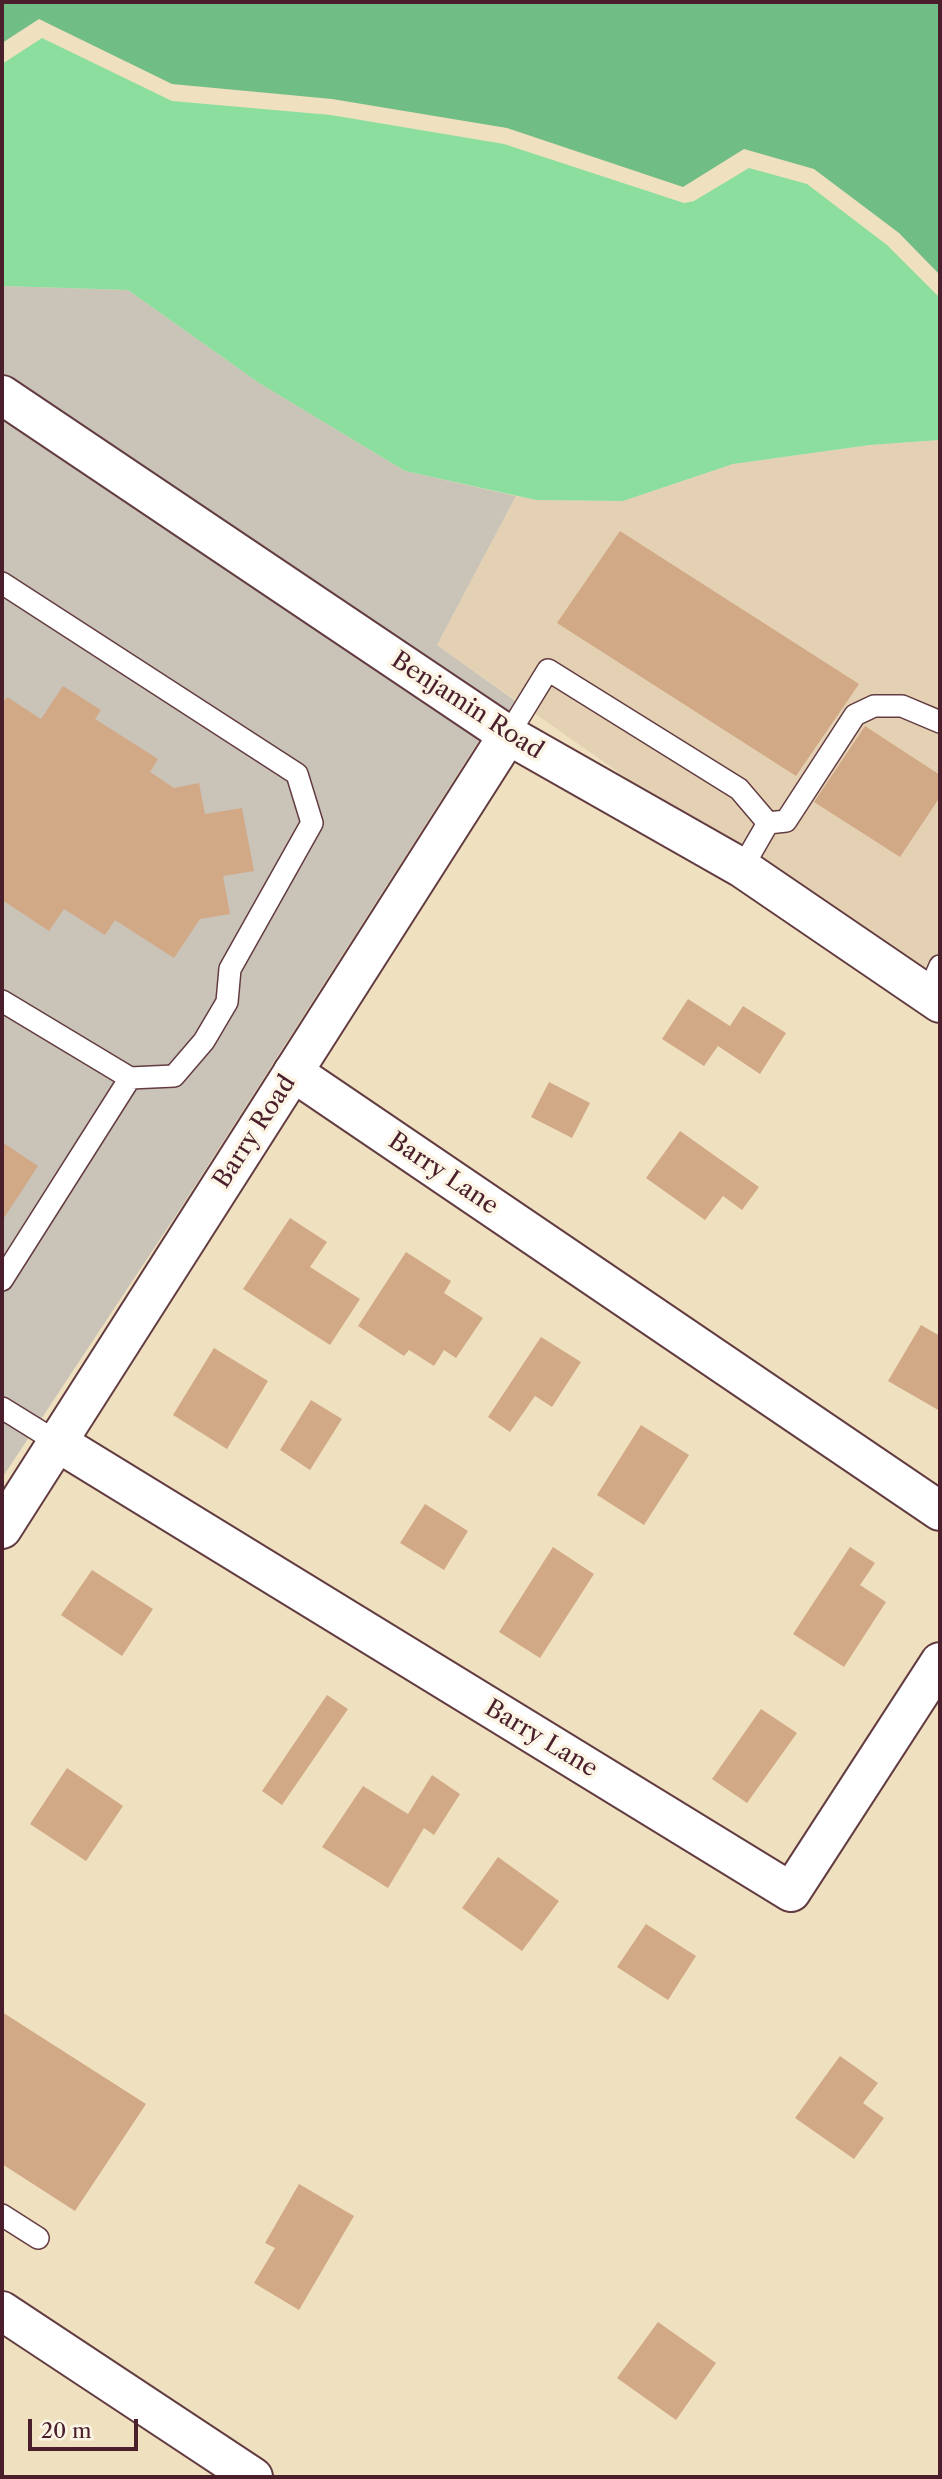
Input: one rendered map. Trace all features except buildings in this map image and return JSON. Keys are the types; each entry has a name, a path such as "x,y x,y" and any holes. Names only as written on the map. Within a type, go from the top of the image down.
{"street":[{"name":"Benjamin Road","path":"2,395 508,736 742,868 936,988"},
{"name":"Barry Road","path":"2,1529 508,736"},
{"name":"Barry Lane","path":"293,1072 940,1511"},
{"name":"Barry Lane","path":"57,1442 791,1892 940,1662"},
{"path":"2,2311 253,2477"}],"lane":[{"path":"2,583 297,774 312,823 230,969 227,1002 204,1041 174,1076 130,1078 2,1001"},
{"path":"508,736 548,670 739,789 768,823"},
{"path":"768,823 786,821 855,715 874,706 902,706 940,722"},
{"path":"742,868 768,823"},
{"path":"2,1280 130,1078"},
{"path":"2,1408 57,1442"},
{"path":"2,2215 38,2238"}],"shaded area":[{"path":"2,286 128,290 259,383 405,471 516,496 437,645 517,702 510,714 2,372"},
{"path":"2,418 480,739 182,1206 2,1478"},
{"path":"940,440 940,979 753,852 641,788 437,645 516,496 537,500 623,501 733,464 870,445"}],"green space":[{"path":"2,2 940,2 940,275 899,233 814,169 744,149 683,187 507,128 332,99 172,84 39,19 2,43"},
{"path":"42,38 172,101 331,115 504,144 684,203 694,201 749,168 807,184 887,245 940,298 940,440 870,445 733,464 623,501 536,500 405,471 259,383 128,290 2,286 2,64"}]}
